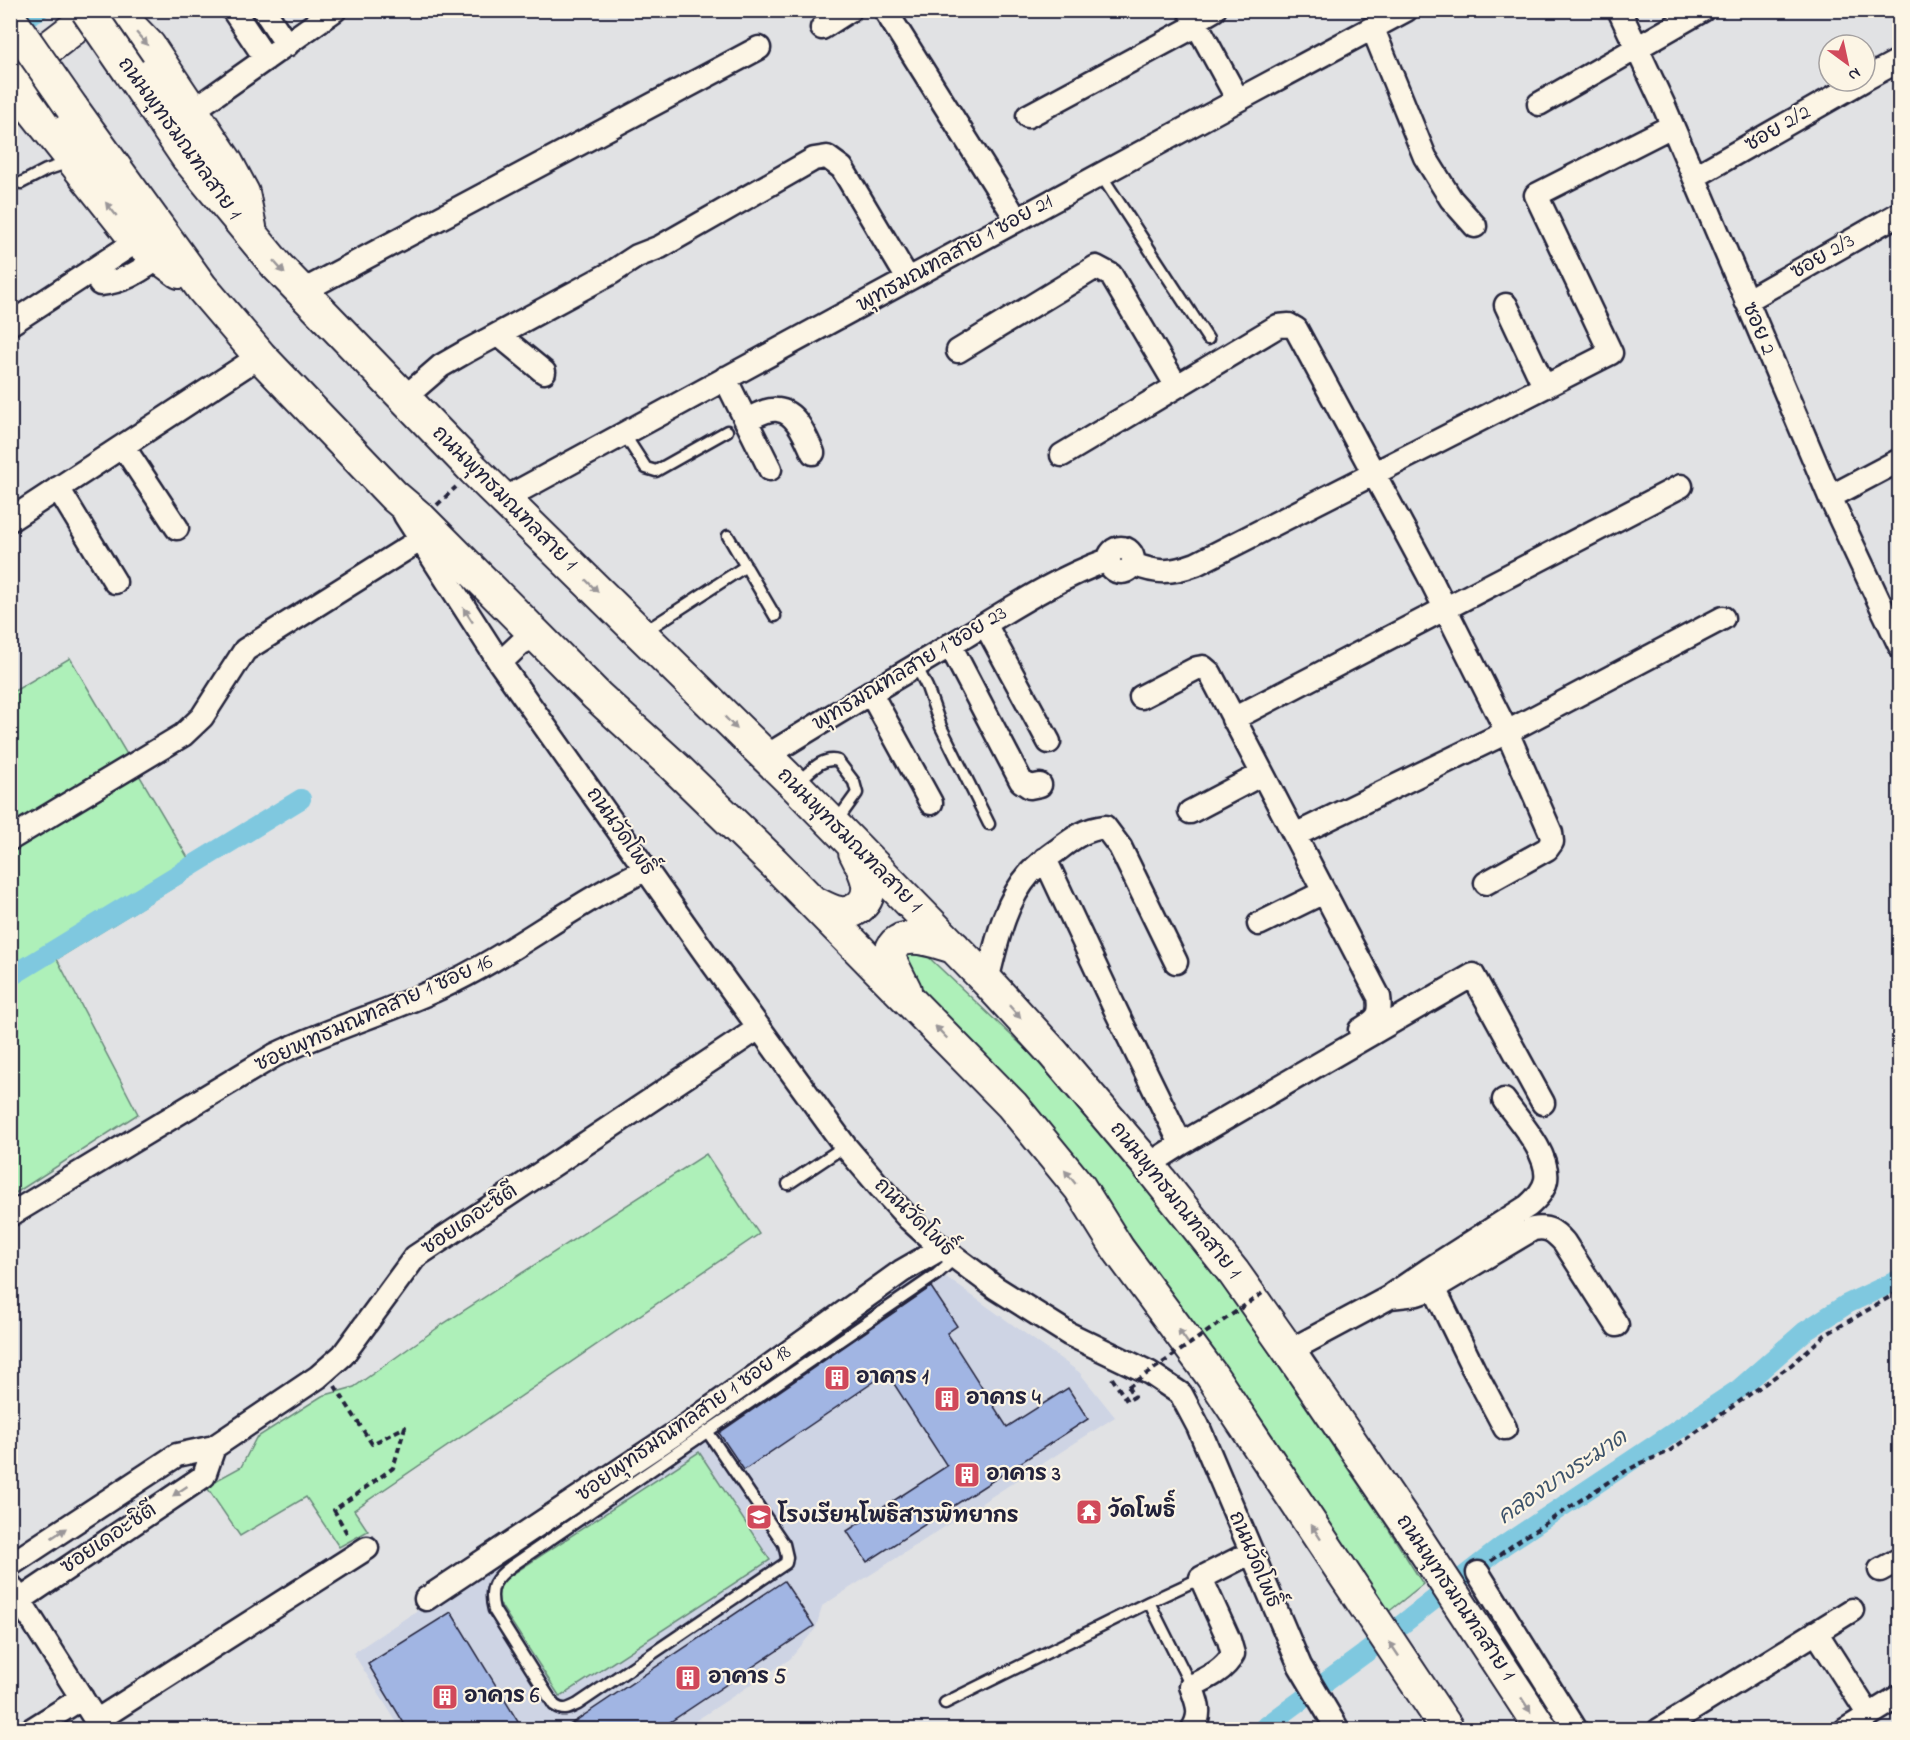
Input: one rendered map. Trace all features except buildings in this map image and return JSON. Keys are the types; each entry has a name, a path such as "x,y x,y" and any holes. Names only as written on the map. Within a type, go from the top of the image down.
{"main road":[{"name":"ถนนพุทธมณฑลสาย 1","path":"87,10 187,157 252,238 301,292 474,470 795,785 987,981 1053,1053 1148,1165 1234,1273 1290,1351 1542,1730"},
{"path":"202,288 148,250 26,101 19,84 21,74 31,61 90,16 108,11 119,15 149,46 227,163 243,193 252,238"},
{"path":"10,19 202,288 260,356 394,496 421,530 675,767 813,902 1012,1105 1080,1188 1118,1249 1212,1376 1448,1730"},
{"path":"813,902 838,913 852,913 865,903 868,891 867,876 841,831"},
{"path":"911,1001 888,958 895,944 906,939 919,938 954,947"}],"street":[{"path":"233,10 266,59"},
{"path":"264,10 287,45"},
{"path":"192,111 335,10"},
{"path":"822,28 850,10"},
{"path":"885,10 1017,220"},
{"name":"พุทธมณฑลสาย 1 ซอย 21","path":"504,499 1238,99 1373,30 1406,10"},
{"name":"ซอย 2","path":"1619,10 1672,126 1830,497 1899,646"},
{"path":"1539,104 1703,10"},
{"path":"1028,116 1199,17 1238,99"},
{"path":"1373,30 1425,157 1451,200 1475,226"},
{"path":"301,292 759,48"},
{"name":"ซอย 2/2","path":"1877,73 1899,60"},
{"name":"ซอย 2/2","path":"1694,177 1841,93"},
{"path":"1373,476 1611,353 1536,195 1672,126"},
{"path":"404,398 441,366 611,273 637,256 660,247 814,159 827,157 842,168 908,279"},
{"name":"ซอย 2/3","path":"1746,300 1899,213"},
{"path":"100,284 121,281 130,277 148,250"},
{"path":"10,324 148,250"},
{"path":"958,351 1096,267 1111,275 1176,385"},
{"path":"1506,305 1544,386"},
{"path":"1062,455 1278,326 1289,324 1296,329 1445,608 1507,732 1551,832 1551,842 1547,849 1486,883"},
{"path":"499,334 544,372"},
{"path":"10,520 260,356"},
{"path":"725,378 737,425 770,469"},
{"path":"737,425 765,411 778,410 787,413 803,431 813,453"},
{"path":"123,446 177,528"},
{"path":"1830,497 1899,460"},
{"name":"พุทธมณฑลสาย 1 ซอย 23","path":"765,757 985,624 1055,583 1090,566 1108,560 1117,572 1125,572 1133,564 1159,572 1175,572 1196,564 1373,476"},
{"path":"1233,719 1681,486"},
{"path":"58,488 115,582"},
{"path":"10,839 183,735 202,717 245,650 421,530"},
{"name":"ถนนวัดโพธิ์","path":"421,530 500,663 845,1146 909,1220 948,1253 1042,1319 1150,1373 1181,1395 1198,1426 1250,1553 1300,1666 1336,1727"},
{"path":"1296,835 1507,732 1723,618"},
{"path":"985,624 1049,742"},
{"path":"500,663 520,644 536,636"},
{"path":"950,645 1021,781 1030,787 1041,785"},
{"path":"1141,697 1197,668 1203,667 1210,673 1379,997 1381,1010 1376,1020 1341,1042"},
{"path":"870,692 931,803"},
{"path":"1190,812 1262,774"},
{"path":"987,981 1003,923 1017,892 1030,873 1078,835 1094,828 1105,827 1120,847 1176,962"},
{"path":"1045,859 1181,1144"},
{"name":"ซอยพุทธมณฑลสาย 1 ซอย 16","path":"10,1215 275,1055 306,1040 400,1006 442,988 646,869"},
{"path":"1259,924 1324,892"},
{"path":"1148,1165 1473,975 1543,1103"},
{"name":"ซอยเดอะซิตี","path":"10,1565 177,1455 214,1447 325,1370 343,1355 415,1257 759,1028"},
{"path":"1290,1351 1390,1297 1528,1206 1540,1195 1546,1182 1546,1164 1534,1142 1504,1100"},
{"path":"1390,1297 1417,1294 1434,1288 1533,1229 1544,1227 1556,1232 1564,1242 1617,1325"},
{"name":"ซอยพุทธมณฑลสาย 1 ซอย 18","path":"426,1599 676,1433 902,1271 948,1253"},
{"path":"1434,1288 1505,1428"},
{"path":"1181,1395 1212,1376"},
{"name":"ซอยเดอะซิตี","path":"15,1592 204,1476 214,1447"},
{"path":"15,1592 99,1725 362,1550"},
{"path":"1192,1730 1198,1720 1199,1707 1191,1686 1215,1674 1228,1663 1233,1654 1201,1578 1250,1553"},
{"path":"1478,1573 1576,1730"},
{"path":"1659,1730 1852,1610"},
{"path":"1816,1632 1869,1715"},
{"path":"1845,1730 1899,1696"},
{"path":"31,1730 82,1698"}],"lane":[{"path":"21,183 46,170 73,161"},
{"path":"1101,175 1208,339"},
{"path":"624,434 646,468 656,471 737,425"},
{"path":"728,536 776,616"},
{"path":"641,634 747,566"},
{"path":"916,665 927,687 941,727 989,824"},
{"path":"795,785 820,763 829,759 838,760 854,782 857,794 841,831"},
{"path":"788,1184 845,1146"},
{"path":"707,1431 784,1544 787,1551 786,1563 578,1704 568,1710 561,1710 554,1705 494,1610 491,1594 493,1585 504,1571 513,1564 707,1431 937,1274 948,1253"},
{"path":"945,1703 1201,1578"},
{"path":"1149,1602 1191,1686"}],"path":[{"path":"421,530 474,470"},
{"path":"1119,1358 1110,1374 1127,1401 1134,1397 1128,1388 1267,1290"},
{"path":"1478,1573 1516,1542 1604,1484 1639,1464 1668,1452 1790,1366 1825,1335 1899,1291"},
{"path":"325,1370 372,1444 405,1427 393,1468 334,1510 362,1550"}],"shaded area":[{"name":"โรงเรียนโพธิสารพิทยากร","path":"925,1262 1079,1372 1115,1417 822,1606 816,1628 790,1659 683,1729 401,1729 353,1653 693,1428"}],"green space":[{"path":"70,658 197,873 57,959 138,1114 11,1196 11,693"},
{"path":"906,950 923,952 1048,1070 1197,1246 1384,1522 1423,1584 1387,1613 1266,1426 1090,1180 904,975"},
{"path":"706,1154 759,1234 354,1510 368,1531 339,1547 306,1497 240,1536 206,1486 241,1467 256,1438 322,1396 354,1387 443,1324"},
{"path":"699,1452 770,1560 560,1697 490,1589"}],"waterway":[{"path":"10,26 39,10"},
{"path":"10,977 301,799"},
{"name":"คลองบางระมาด","path":"1261,1730 1364,1654 1503,1546 1739,1389 1804,1332 1847,1304 1900,1279"}],"place":[{"name":"อาคาร 1","path":"837,1378"},
{"name":"อาคาร 4","path":"947,1399"},
{"name":"อาคาร 3","path":"967,1475"},
{"name":"วัดโพธิ์","path":"1089,1512"},
{"name":"โรงเรียนโพธิสารพิทยากร","path":"759,1517"},
{"name":"อาคาร 5","path":"688,1678"},
{"name":"อาคาร 6","path":"445,1697"}]}
